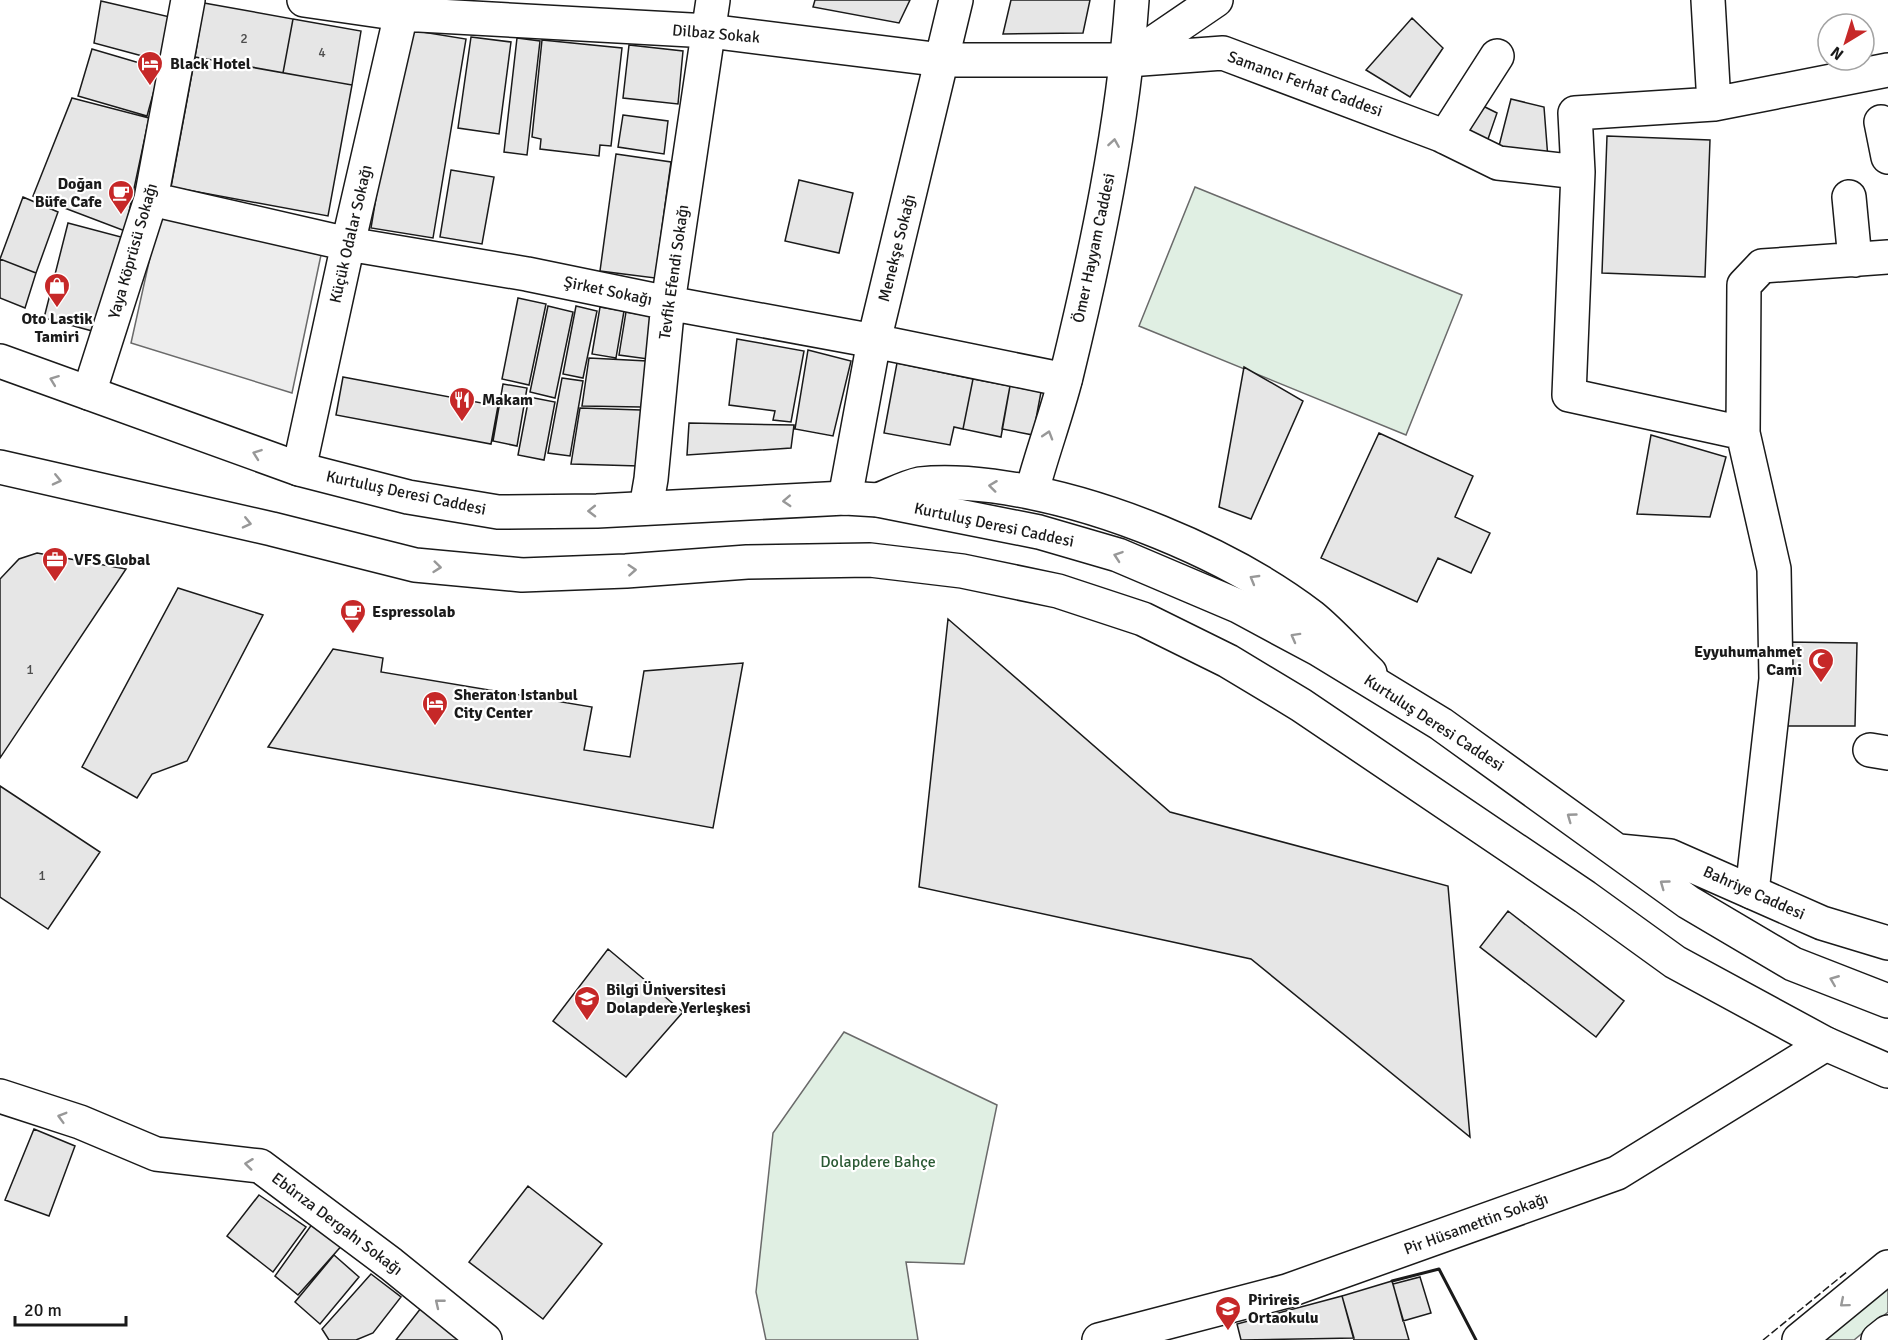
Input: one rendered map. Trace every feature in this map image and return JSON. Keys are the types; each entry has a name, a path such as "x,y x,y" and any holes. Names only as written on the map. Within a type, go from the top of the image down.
{"street":[{"name":"Yaya Köprüsü Sokağı","path":"89,393 151,199 188,0"},
{"name":"Dilbaz Sokak","path":"304,0 402,7 711,16 942,60 1128,60"},
{"name":"Menekşe Sokağı","path":"845,498 874,341 956,0"},
{"name":"Ömer Hayyam Caddesi","path":"1032,491 1065,380 1101,222 1128,60 1132,0"},
{"path":"1128,60 1216,0"},
{"path":"1708,0 1714,104"},
{"name":"Küçük Odalar Sokağı","path":"299,469 402,7"},
{"name":"Tevfik Efendi Sokağı","path":"646,508 651,480 669,303 711,16"},
{"name":"Samancı Ferhat Caddesi","path":"1128,60 1223,52 1443,136 1498,163 1578,172"},
{"path":"1443,136 1497,56"},
{"path":"1743,433 1569,395 1578,172 1575,113 1714,104 1888,70"},
{"path":"1881,122 1888,157"},
{"path":"1849,197 1856,260"},
{"name":"Şirket Sokağı","path":"151,199 348,244 527,274 1065,380"},
{"path":"1752,892 1776,679 1773,569 1743,433 1744,285 1762,266 1888,258"},
{"name":"Kurtuluş Deresi Caddesi","path":"0,361 299,469 408,497 498,512 646,508 845,498 878,500 1039,532 1118,555 1238,606 1318,649 1466,741 1688,902 1793,964 1888,1001"},
{"path":"0,467 272,529 415,565 522,575 626,571 747,562 870,560 962,571 1058,591 1143,619 1228,661 1320,717 1585,897 1675,962 1826,1044 1888,1071"},
{"path":"878,500 918,485 959,482 1032,491 1122,518 1215,557 1266,586 1312,617 1395,697"},
{"name":"Bahriye Caddesi","path":"1619,851 1670,856 1822,922 1888,944"},
{"name":"Pir Hüsamettin Sokağı","path":"1099,1340 1287,1291 1617,1173 1826,1044"},
{"name":"Ebûrıza Dergahı Sokağı","path":"0,1096 80,1122 156,1154 260,1166 391,1264 485,1340"},
{"path":"1799,1340 1888,1267"},
{"path":"1878,1340 1888,1332"}],"green space":[{"path":"1195,187 1462,295 1406,435 1139,326"},
{"name":"Dolapdere Bahçe","path":"844,1032 997,1105 964,1264 906,1262 918,1340 766,1340 756,1292 773,1133"},
{"path":"1888,1287 1888,1312 1854,1340 1823,1340"}],"shaded area":[{"path":"159,217 321,255 292,393 131,343"}],"building":[{"path":"815,0 910,0 899,23 813,7"},
{"path":"1011,0 1090,0 1083,33 1003,34"},
{"path":"101,1 170,17 161,61 94,43"},
{"path":"204,3 293,19 283,73 195,57"},
{"path":"1412,18 1443,48 1410,97 1366,70"},
{"path":"293,19 361,31 352,85 283,73"},
{"path":"404,29 466,39 433,238 371,228"},
{"path":"471,37 511,42 499,134 458,128"},
{"path":"517,38 540,41 527,155 504,152"},
{"path":"542,40 622,48 611,146 600,145 599,156 540,149 541,139 532,137"},
{"path":"629,45 683,51 678,104 623,98"},
{"path":"92,49 160,69 147,116 78,96"},
{"path":"195,57 352,85 328,216 171,187"},
{"path":"72,98 149,118 125,231 33,196"},
{"path":"1469,99 1497,113 1487,142 1460,128"},
{"path":"1511,99 1544,107 1548,159 1499,146"},
{"path":"623,115 668,121 664,154 618,147"},
{"path":"1607,136 1710,140 1705,277 1602,273"},
{"path":"616,154 671,162 655,278 600,271"},
{"path":"451,170 494,177 482,244 440,237"},
{"path":"799,180 853,193 839,253 785,241"},
{"path":"23,197 58,212 36,273 0,259"},
{"path":"68,223 121,237 96,332 44,318"},
{"path":"0,259 36,273 25,308 0,298"},
{"path":"518,298 546,304 529,385 502,379"},
{"path":"548,306 573,312 555,398 530,392"},
{"path":"576,306 597,311 583,378 563,374"},
{"path":"600,307 624,311 616,358 592,354"},
{"path":"626,312 655,317 648,359 619,355"},
{"path":"737,339 804,351 791,422 773,420 775,411 729,405"},
{"path":"808,350 851,361 833,436 795,429"},
{"path":"589,358 647,361 641,407 582,406"},
{"path":"897,363 973,379 963,429 954,427 950,445 884,433"},
{"path":"1244,367 1303,401 1251,519 1219,507"},
{"path":"343,377 498,406 491,444 336,415"},
{"path":"562,378 583,381 570,456 548,453"},
{"path":"973,379 1010,386 1001,437 963,429"},
{"path":"503,384 527,388 517,446 493,441"},
{"path":"1010,386 1041,392 1033,435 1002,429"},
{"path":"529,397 555,402 544,460 518,455"},
{"path":"580,408 641,410 639,466 571,464"},
{"path":"689,423 794,425 791,448 687,455"},
{"path":"1379,433 1473,476 1455,517 1490,533 1471,573 1438,558 1417,602 1321,558"},
{"path":"1651,435 1726,457 1710,517 1637,514"},
{"path":"37,553 126,569 0,758 0,579 19,559"},
{"path":"178,588 263,615 187,761 152,774 137,798 82,767"},
{"path":"948,619 1170,812 1448,886 1470,1137 1251,959 919,887"},
{"name":"Eyyuhumahmet Cami","path":"1786,642 1857,643 1855,726 1785,726"},
{"name":"Sheraton Istanbul City Center","path":"333,649 383,658 381,672 592,707 584,750 630,757 644,671 743,663 713,828 268,747"},
{"path":"0,786 100,852 48,929 0,897"},
{"path":"1508,911 1624,1001 1596,1037 1480,947"},
{"path":"608,949 683,1012 626,1077 553,1021"},
{"path":"34,1129 75,1146 49,1216 5,1200"},
{"path":"528,1186 602,1244 543,1319 469,1262"},
{"path":"259,1195 306,1227 273,1272 227,1236"},
{"path":"315,1220 344,1243 298,1295 275,1276"},
{"path":"334,1255 359,1277 320,1324 295,1302"},
{"path":"371,1274 401,1297 373,1333 356,1340 329,1340 322,1329"},
{"path":"1420,1277 1431,1313 1403,1321 1393,1284"},
{"path":"1392,1281 1409,1340 1354,1340 1342,1296"},
{"path":"1342,1296 1354,1338 1241,1340 1237,1324"},
{"path":"421,1308 462,1340 396,1340"}],"fence":[{"path":"1763,1340 1848,1271"}],"wall":[{"path":"1392,1281 1439,1269 1476,1340"}],"place":[{"name":"Black Hotel","path":"150,87"},
{"name":"Doğan Büfe Cafe","path":"121,216"},
{"name":"Oto Lastik Tamiri","path":"57,309"},
{"name":"Makam","path":"462,423"},
{"name":"VFS Global","path":"55,583"},
{"name":"Espressolab","path":"353,635"},
{"name":"Eyyuhumahmet Cami","path":"1821,684"},
{"name":"Sheraton Istanbul City Center","path":"435,727"},
{"name":"Bilgi Üniversitesi Dolapdere Yerleşkesi","path":"587,1022"},
{"name":"Pirireis Ortaokulu","path":"1228,1332"}]}
